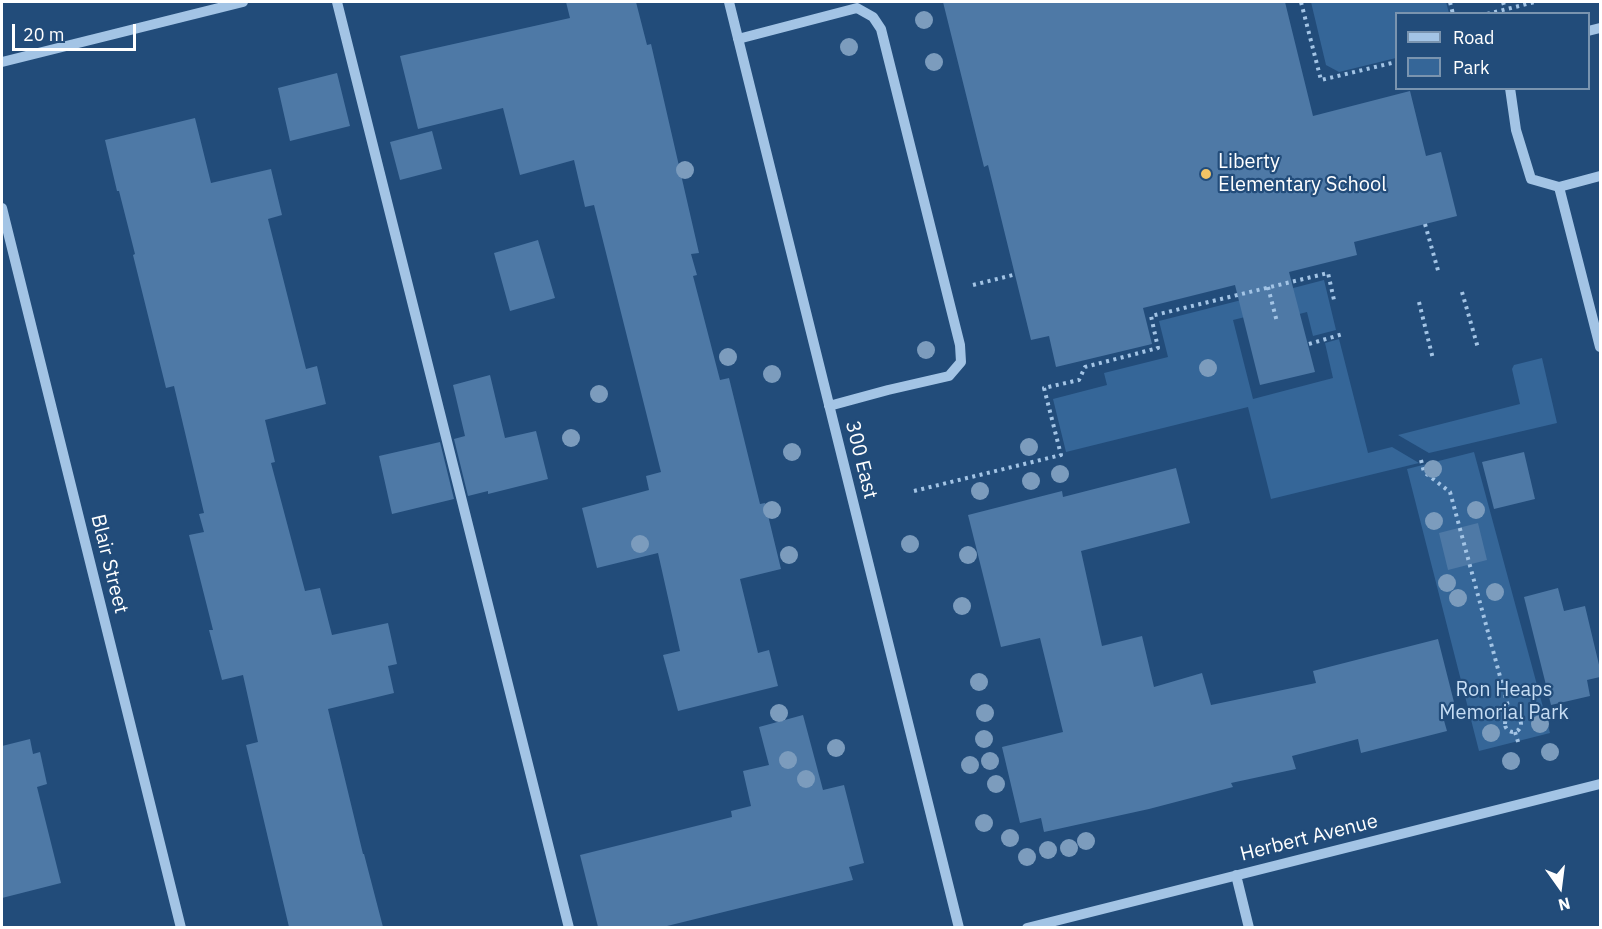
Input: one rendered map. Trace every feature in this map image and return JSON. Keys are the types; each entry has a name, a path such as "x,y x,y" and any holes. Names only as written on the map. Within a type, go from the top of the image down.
{"street":[{"path":"2,62 243,2"},
{"path":"337,2 569,927"},
{"name":"300 East","path":"729,2 959,927"},
{"path":"738,39 857,8 873,17 881,29 947,291 960,345 961,362 949,376 829,406"},
{"path":"1510,90 1516,130 1531,179 1559,187 1600,177"},
{"path":"1559,187 1600,347"},
{"name":"Blair Street","path":"2,208 181,927"},
{"name":"Herbert Avenue","path":"1027,927 1600,784"},
{"path":"1236,875 1249,927"}],"path":[{"path":"1301,2 1321,80 1395,62"},
{"path":"1503,2 1505,9"},
{"path":"1494,12 1536,2"},
{"path":"1425,224 1439,274"},
{"path":"914,491 1061,455 1044,388 1079,380 1085,367 1158,348 1151,316 1328,273 1334,300"},
{"path":"947,291 1013,275"},
{"path":"1268,287 1277,322"},
{"path":"1462,292 1478,348"},
{"path":"1419,302 1433,359"},
{"path":"1309,344 1343,334"},
{"path":"1421,460 1424,472 1450,492 1511,717"},
{"path":"1511,717 1518,718 1521,722 1521,727 1515,732 1506,728 1505,722 1511,717"},
{"path":"1515,732 1518,745"}],"green space":[{"path":"1311,2 1446,2 1449,12 1395,12 1395,58 1339,72 1326,65"},
{"path":"1324,280 1336,330 1313,336 1307,312 1280,319 1274,293"},
{"path":"1265,294 1269,311 1233,320 1253,399 1333,378 1325,343 1339,339 1368,453 1392,447 1419,463 1271,499 1248,407 1066,452 1053,399 1107,385 1104,373 1168,357 1159,321"},
{"path":"1542,358 1557,423 1429,453 1398,435 1520,404 1512,369 1514,365"},
{"name":"Ron Heaps Memorial Park","path":"1474,452 1550,733 1479,751 1407,469"}],"building":[{"path":"566,2 636,2 647,45 651,44 699,253 691,254 697,275 693,276 720,380 729,378 760,504 765,503 781,569 740,579 758,653 769,650 778,686 678,711 663,655 680,651 658,553 597,568 582,508 649,490 646,476 661,472 594,205 585,207 574,160 520,175 503,108 418,129 400,56 570,18"},
{"path":"943,2 1285,2 1313,116 1410,91 1426,156 1441,152 1457,216 1354,242 1357,255 1289,272 1315,372 1260,385 1235,285 1143,308 1152,344 1056,367 1049,336 1031,340 988,165 984,167"},
{"path":"337,73 350,126 290,141 278,88"},
{"path":"195,118 211,183 271,169 282,215 268,219 306,369 317,366 326,404 265,420 275,462 271,463 305,591 320,588 332,635 388,623 397,664 388,666 394,693 328,709 383,927 289,927 246,745 258,742 243,675 222,680 209,630 213,630 189,535 204,532 199,514 204,513 174,386 166,388 133,255 135,254 105,140"},
{"path":"432,131 442,169 400,180 390,142"},
{"path":"538,240 555,298 510,311 494,253"},
{"path":"490,375 505,438 536,431 548,479 488,494 488,491 468,496 454,439 465,436 453,385"},
{"path":"440,442 454,499 392,514 379,456"},
{"path":"1524,452 1535,499 1494,509 1482,462"},
{"path":"1176,468 1190,523 1081,551 1102,646 1142,636 1154,687 1202,673 1211,705 1316,683 1313,671 1438,639 1457,714 1443,717 1447,731 1361,753 1358,739 1292,756 1296,769 1231,783 1233,787 1149,809 1044,832 1041,818 1020,823 1002,747 1063,732 1040,638 1001,647 968,515 1062,491 1063,497"},
{"path":"1478,523 1487,560 1448,570 1439,533"},
{"path":"1558,588 1564,611 1585,606 1600,677 1587,680 1590,696 1551,705 1524,597"},
{"path":"803,715 823,790 844,785 864,863 849,867 853,880 663,927 598,927 580,855 732,817 731,811 751,806 743,771 769,765 759,727"},
{"path":"30,739 33,754 40,752 47,784 37,787 61,883 2,898 2,746"}],"place":[{"name":"Liberty Elementary School","path":"1206,174"}]}
